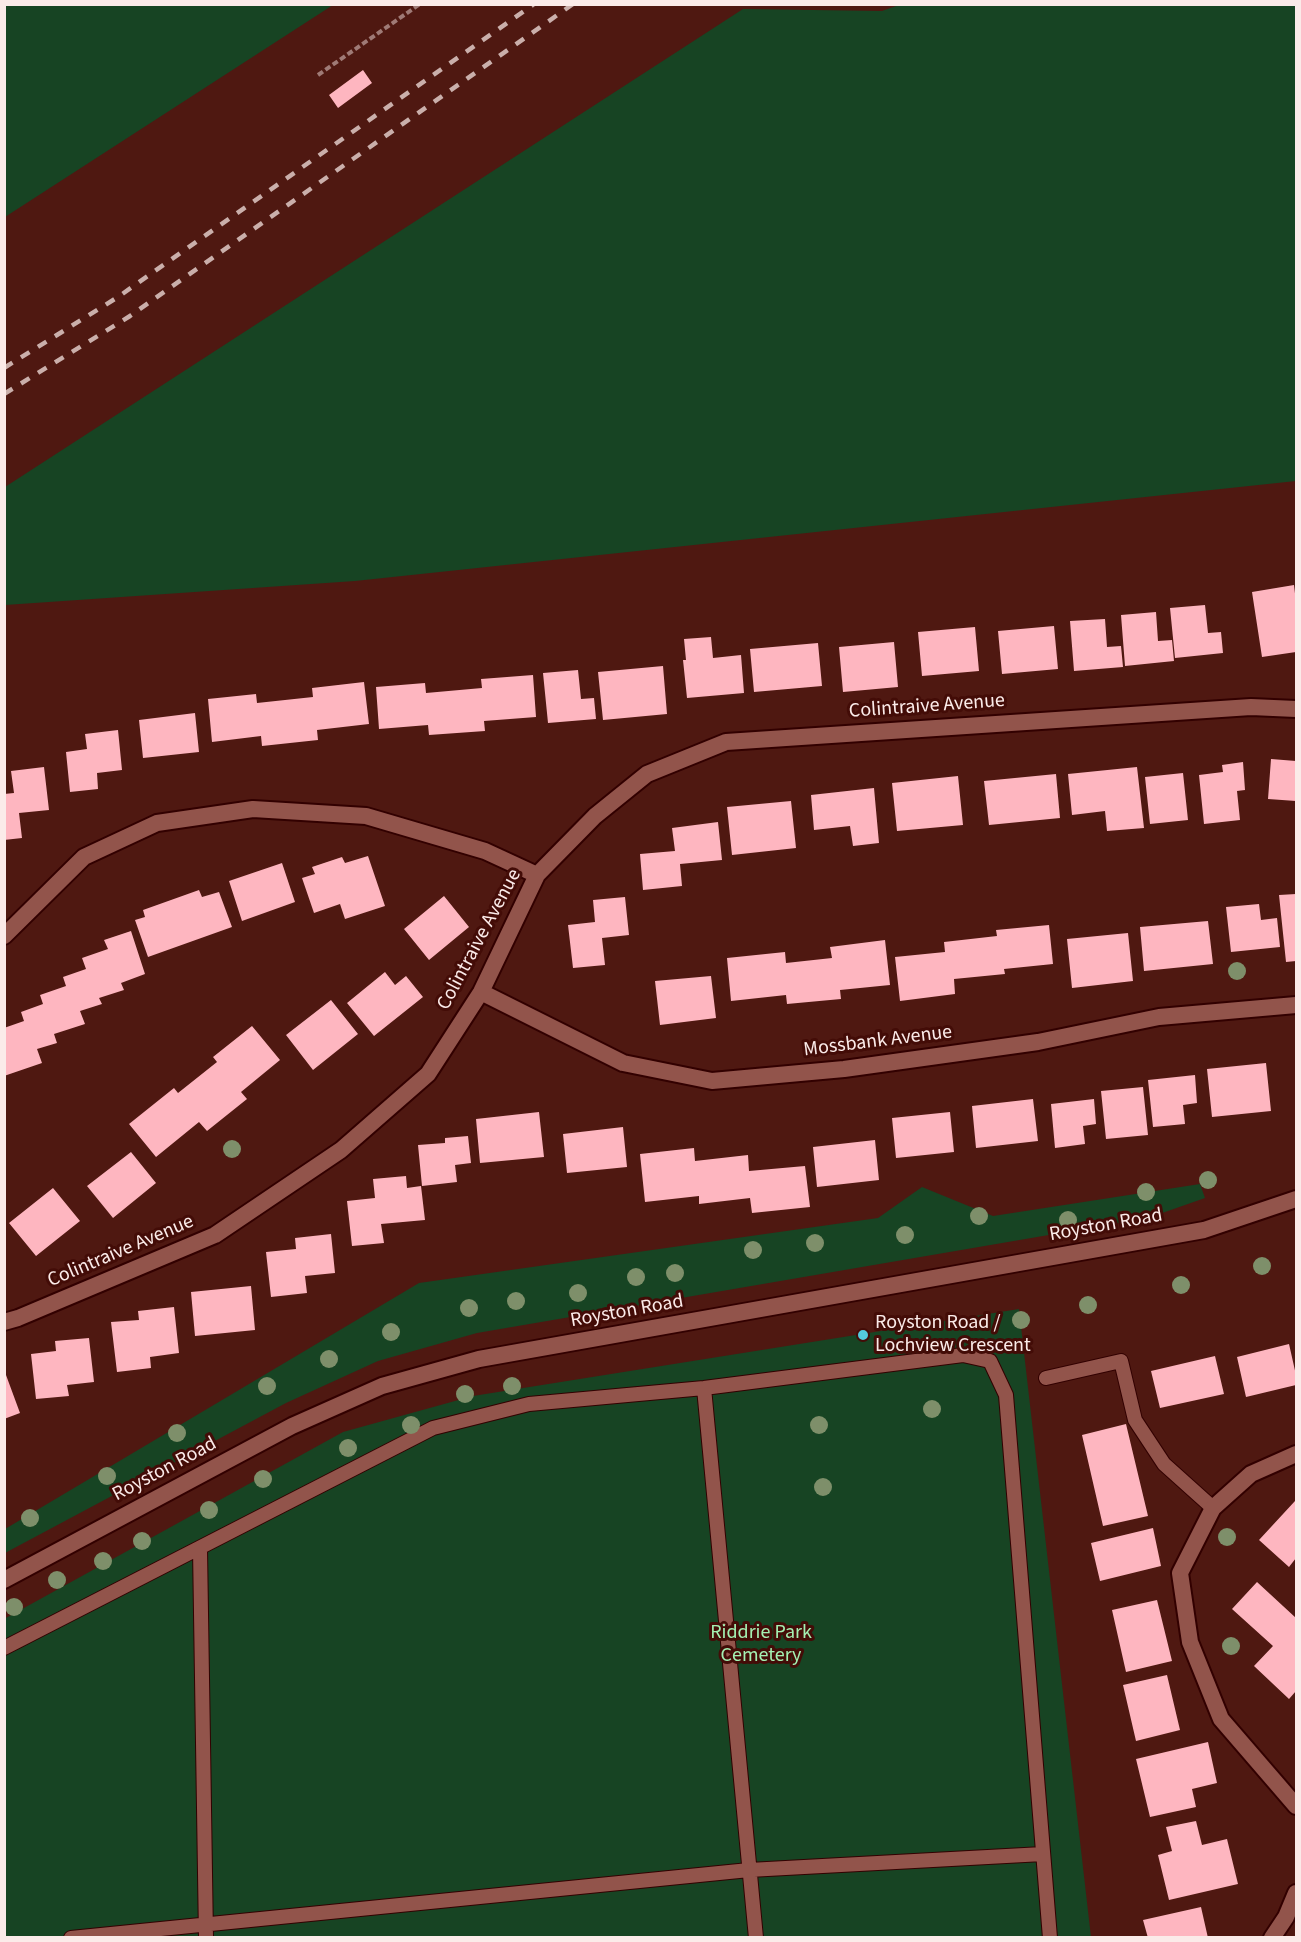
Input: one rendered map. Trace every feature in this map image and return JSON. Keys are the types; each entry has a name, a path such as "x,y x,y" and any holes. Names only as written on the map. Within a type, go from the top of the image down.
{"street":[{"name":"Colintraive Avenue","path":"4,1322 29,1314 215,1235 341,1150 428,1074 481,992 537,875 595,816 647,774 726,742 1251,707 1296,709"},
{"path":"4,936 84,857 157,823 254,809 366,816 484,851 537,875"},
{"name":"Mossbank Avenue","path":"481,992 623,1063 712,1081 844,1069 992,1048 1159,1017 1296,1005"},
{"name":"Royston Road","path":"4,1580 292,1426 382,1386 480,1359 1204,1230 1296,1199"},
{"path":"1296,1454 1251,1474 1213,1508 1180,1573 1191,1642 1221,1719 1296,1806"},
{"path":"1272,1938 1286,1917 1296,1893"}],"lane":[{"path":"4,1648 433,1428 529,1404 704,1388 963,1356 990,1360 1006,1395 1050,1938"},
{"path":"1046,1378 1121,1361 1135,1420 1164,1464 1213,1508"},
{"path":"704,1388 756,1938"},
{"path":"200,1548 206,1932"},
{"path":"71,1938 206,1932 749,1870 1043,1854"}],"path":[{"path":"318,75 420,4"}],"green space":[{"path":"5,4 333,4 333,5 5,217"},
{"path":"899,5 1296,5 1296,481 355,581 5,605 5,487 743,9 882,11"},
{"path":"1200,1184 1205,1198 1148,1218 477,1333 378,1361 286,1403 5,1553 5,1529 419,1283 878,1218 922,1187 993,1216"},
{"name":"Riddrie Park Cemetery","path":"1019,1309 1091,1937 5,1937 4,1619 343,1432 473,1396"}],"building":[{"path":"363,70 372,83 338,108 329,95"},
{"path":"1294,585 1296,652 1262,657 1252,592"},
{"path":"1205,605 1208,633 1221,632 1223,653 1175,658 1170,608"},
{"path":"1156,612 1158,641 1172,640 1174,661 1125,666 1121,615"},
{"path":"1105,619 1107,647 1121,646 1123,667 1074,671 1070,621"},
{"path":"1054,626 1058,669 1002,674 998,631"},
{"path":"975,627 979,671 922,676 918,632"},
{"path":"711,637 713,658 741,655 744,693 687,698 683,660 686,660 684,639"},
{"path":"894,642 898,687 843,692 839,647"},
{"path":"818,643 822,686 754,692 750,649"},
{"path":"663,666 667,714 603,720 598,672"},
{"path":"578,670 581,699 594,698 596,719 548,723 543,673"},
{"path":"533,675 536,717 484,721 485,731 429,735 428,725 379,729 376,687 425,683 426,693 482,688 481,679"},
{"path":"364,682 369,724 317,730 318,740 262,746 261,736 212,742 208,699 256,694 257,703 313,697 312,688"},
{"path":"195,713 199,752 143,758 139,720"},
{"path":"118,730 122,770 97,773 98,789 70,792 66,752 87,749 85,734"},
{"path":"1271,759 1296,761 1296,801 1268,799"},
{"path":"1243,762 1245,790 1237,791 1240,820 1204,824 1199,775 1223,772 1222,765"},
{"path":"44,767 49,810 19,813 22,838 4,840 4,794 14,793 11,771"},
{"path":"1137,767 1144,828 1107,831 1105,811 1072,815 1068,774"},
{"path":"1183,773 1188,820 1150,824 1145,777"},
{"path":"1056,774 1060,818 989,825 984,781"},
{"path":"958,776 963,825 897,831 892,783"},
{"path":"874,788 879,843 853,846 850,826 814,830 811,795"},
{"path":"791,801 796,848 732,855 727,807"},
{"path":"718,822 722,860 680,864 682,886 643,890 640,854 675,851 672,828"},
{"path":"368,856 385,906 345,919 340,904 314,913 302,878 315,874 312,867 342,857 345,863"},
{"path":"282,863 295,902 242,921 229,881"},
{"path":"199,890 202,897 219,892 232,927 148,957 135,920 145,917 143,910"},
{"path":"1296,894 1296,961 1286,962 1279,895"},
{"path":"444,896 469,927 429,960 404,929"},
{"path":"625,897 629,935 602,938 605,965 573,968 568,925 595,922 593,900"},
{"path":"1259,904 1261,920 1277,918 1280,947 1231,952 1226,907"},
{"path":"1208,921 1213,964 1144,971 1140,927"},
{"path":"1049,925 1053,964 1004,969 1005,974 954,979 955,994 900,1001 895,957 945,952 944,942 997,936 996,930"},
{"path":"131,931 145,974 121,983 124,990 99,998 102,1004 80,1011 85,1024 54,1034 57,1043 37,1049 42,1063 4,1076 4,1028 24,1021 21,1012 43,1004 40,995 66,986 63,977 86,969 82,958 108,949 104,940"},
{"path":"1128,933 1133,981 1072,988 1067,939"},
{"path":"885,940 890,985 840,990 841,999 787,1004 786,995 731,1001 727,958 785,952 786,963 832,958 830,947"},
{"path":"385,972 395,985 406,976 423,997 374,1036 347,1003"},
{"path":"711,976 716,1018 660,1025 655,981"},
{"path":"331,1000 358,1034 313,1070 286,1035"},
{"path":"252,1026 280,1060 241,1092 247,1099 207,1131 199,1122 156,1157 129,1124 174,1088 178,1093 217,1062 213,1057"},
{"path":"1266,1063 1271,1111 1212,1117 1207,1069"},
{"path":"1195,1075 1197,1103 1183,1105 1185,1124 1153,1127 1148,1080"},
{"path":"1143,1087 1148,1135 1106,1139 1101,1091"},
{"path":"1033,1099 1038,1141 976,1148 972,1106"},
{"path":"1094,1099 1096,1124 1083,1126 1085,1144 1055,1148 1051,1104"},
{"path":"539,1112 544,1157 480,1163 476,1119"},
{"path":"950,1112 954,1152 896,1158 892,1118"},
{"path":"623,1127 627,1167 567,1173 563,1134"},
{"path":"468,1136 471,1163 455,1165 457,1182 422,1186 418,1145 445,1143 445,1138"},
{"path":"875,1140 879,1180 817,1187 813,1147"},
{"path":"694,1148 695,1161 748,1155 749,1171 805,1166 810,1207 752,1213 750,1198 699,1204 699,1196 645,1202 640,1154"},
{"path":"131,1152 156,1183 113,1218 87,1186"},
{"path":"406,1176 407,1188 421,1186 425,1220 381,1224 384,1243 352,1246 347,1201 375,1198 373,1179"},
{"path":"53,1188 80,1221 36,1256 9,1223"},
{"path":"331,1234 335,1273 305,1276 307,1293 271,1297 266,1252 296,1249 295,1238"},
{"path":"251,1286 255,1330 195,1336 191,1292"},
{"path":"174,1307 179,1353 150,1357 151,1368 117,1372 111,1322 139,1320 138,1311"},
{"path":"89,1338 94,1382 67,1385 69,1396 36,1399 31,1354 56,1351 55,1341"},
{"path":"1289,1344 1296,1385 1246,1397 1237,1357"},
{"path":"1215,1356 1224,1394 1160,1408 1151,1371"},
{"path":"4,1375 6,1375 20,1413 4,1419"},
{"path":"1126,1424 1148,1516 1103,1526 1082,1435"},
{"path":"1295,1501 1296,1558 1289,1567 1259,1540"},
{"path":"1153,1528 1161,1566 1100,1581 1091,1543"},
{"path":"1257,1582 1296,1618 1296,1691 1289,1699 1254,1666 1273,1646 1232,1609"},
{"path":"1157,1600 1172,1661 1126,1672 1112,1610"},
{"path":"1167,1675 1180,1730 1136,1741 1123,1685"},
{"path":"1208,1742 1217,1783 1192,1789 1196,1807 1150,1817 1136,1759"},
{"path":"1196,1821 1202,1845 1227,1839 1238,1884 1169,1900 1158,1855 1172,1851 1166,1827"},
{"path":"1201,1907 1208,1938 1148,1938 1143,1920"}],"railway":[{"path":"4,368 118,297 534,4"},
{"path":"4,394 130,316 573,4"}],"place":[{"name":"Royston Road / Lochview Crescent","path":"863,1335"}]}
